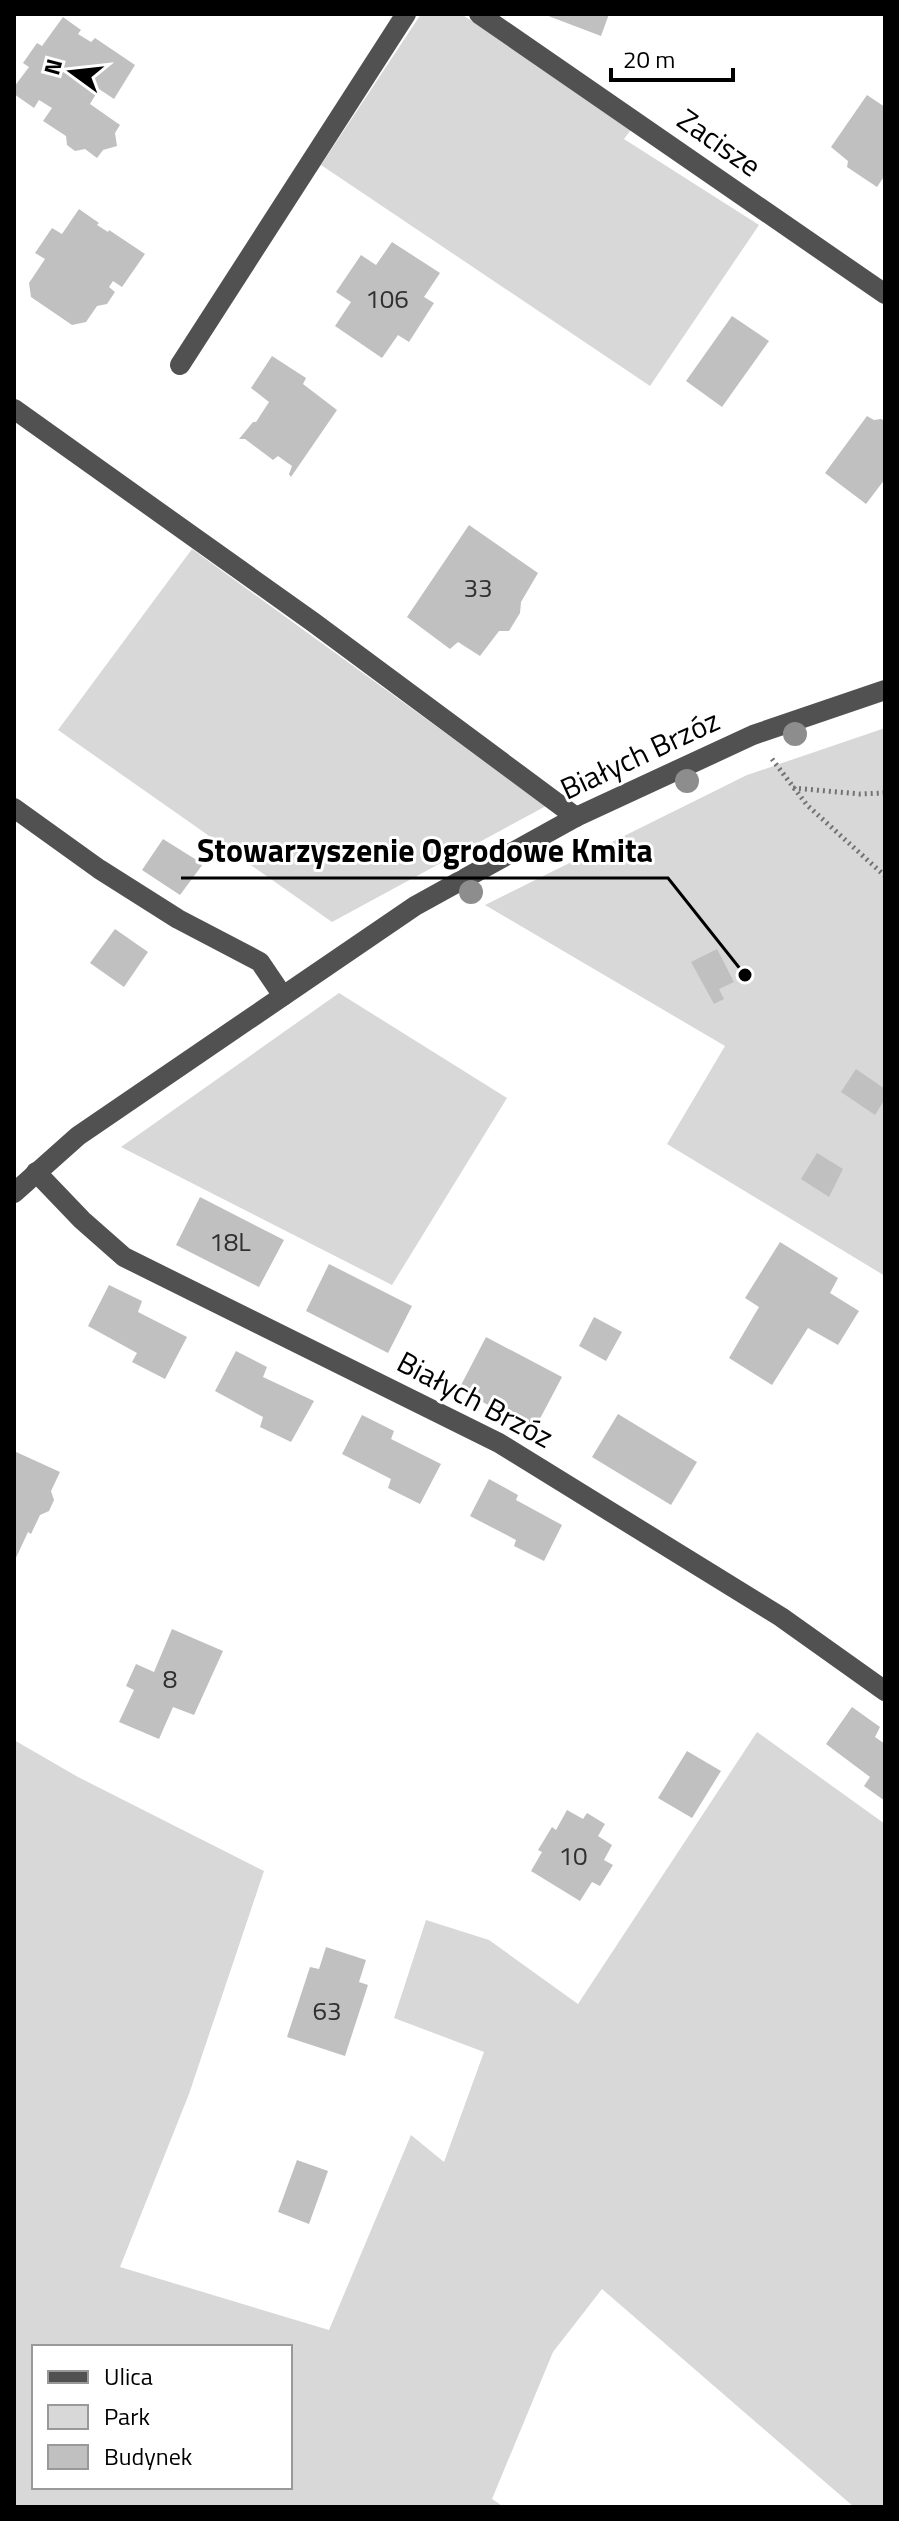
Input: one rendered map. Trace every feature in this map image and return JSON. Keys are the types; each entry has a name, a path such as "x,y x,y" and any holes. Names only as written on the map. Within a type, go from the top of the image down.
{"street":[{"path":"180,365 406,14"},
{"name":"Zacisze","path":"479,14 885,294"},
{"path":"14,409 313,622 576,817"},
{"name":"Białych Brzóz","path":"14,1193 78,1136 415,906 576,817 753,735 885,690"},
{"path":"14,808 99,869 178,919 260,962 283,996"},
{"name":"Białych Brzóz","path":"36,1172 82,1220 124,1257 499,1443 781,1617 885,1691"}],"path":[{"path":"776,765 807,805 885,876"},
{"path":"792,788 885,793"}],"green space":[{"path":"421,14 461,14 634,126 624,139 759,225 650,386 321,165"},
{"path":"192,549 546,806 332,922 58,730"},
{"path":"885,728 885,1276 667,1144 725,1046 485,905 747,775"},
{"path":"339,993 507,1098 392,1285 121,1147"},
{"path":"757,1732 885,1824 885,2507 854,2507 602,2289 553,2352 492,2499 504,2507 14,2507 14,1740 78,1777 264,1871 189,2094 120,2267 329,2330 411,2135 444,2162 484,2052 394,2018 426,1920 489,1940 578,2004"}],"building":[{"path":"543,14 609,14 601,36"},
{"path":"63,17 81,30 78,34 91,42 95,38 135,65 114,99 99,89 90,104 120,125 115,133 117,146 103,150 97,158 85,149 75,151 67,145 66,136 43,121 52,108 39,100 34,108 14,94 14,87 29,67 23,63 37,43 42,46"},
{"path":"867,95 885,107 885,175 877,187 847,167 848,161 831,147"},
{"path":"79,209 99,223 97,225 145,254 122,287 113,281 109,287 115,292 107,304 97,306 86,322 72,325 31,297 29,283 45,259 35,253 52,228 62,234"},
{"path":"392,242 440,273 424,297 434,303 409,342 398,335 382,358 335,326 351,302 336,292 361,255 376,265"},
{"path":"732,316 769,341 722,407 686,381"},
{"path":"272,356 306,378 303,384 337,410 291,477 292,466 278,456 273,460 245,439 239,439 256,422 269,402 251,388"},
{"path":"867,416 885,421 885,479 866,504 825,473"},
{"path":"469,525 538,573 509,631 499,631 480,656 458,642 450,649 407,617"},
{"path":"163,839 203,864 180,895 142,870"},
{"path":"115,929 148,952 124,987 90,963"},
{"path":"717,949 734,982 719,989 724,999 714,1004 691,962"},
{"path":"856,1069 885,1089 885,1099 875,1115 841,1092"},
{"path":"817,1153 843,1169 829,1197 801,1179"},
{"path":"200,1197 284,1240 259,1287 176,1245"},
{"path":"780,1242 838,1278 830,1293 859,1311 838,1345 808,1328 772,1385 729,1358 759,1307 745,1298"},
{"path":"329,1264 412,1306 388,1353 306,1311"},
{"path":"109,1285 142,1301 138,1312 187,1337 165,1379 132,1362 137,1353 88,1326"},
{"path":"594,1317 622,1332 606,1361 579,1346"},
{"path":"486,1337 562,1377 534,1430 459,1389"},
{"path":"236,1351 267,1367 263,1377 314,1401 291,1442 260,1427 263,1417 215,1391"},
{"path":"618,1414 697,1462 671,1505 592,1457"},
{"path":"362,1415 394,1431 391,1439 441,1464 420,1504 388,1488 391,1479 342,1454"},
{"path":"14,1451 60,1472 51,1491 54,1500 49,1511 40,1515 31,1534 28,1532 14,1562"},
{"path":"489,1479 518,1495 516,1500 562,1525 544,1561 514,1546 516,1540 470,1516"},
{"path":"172,1629 223,1651 194,1715 173,1707 159,1739 119,1722 134,1690 126,1686 136,1664 154,1672"},
{"path":"852,1707 880,1727 875,1737 885,1744 885,1801 864,1786 870,1777 826,1744"},
{"path":"687,1751 721,1771 692,1818 658,1798"},
{"path":"567,1810 583,1819 587,1813 605,1824 598,1836 612,1845 604,1860 613,1865 600,1886 592,1882 580,1901 531,1871 542,1852 538,1850 552,1827 556,1830"},
{"path":"326,1947 366,1960 359,1982 368,1985 345,2056 287,2037 310,1967 319,1969"},
{"path":"297,2160 328,2171 309,2224 278,2212"}],"place":[{"name":"Stowarzyszenie Ogrodowe Kmita","path":"745,975"}]}
